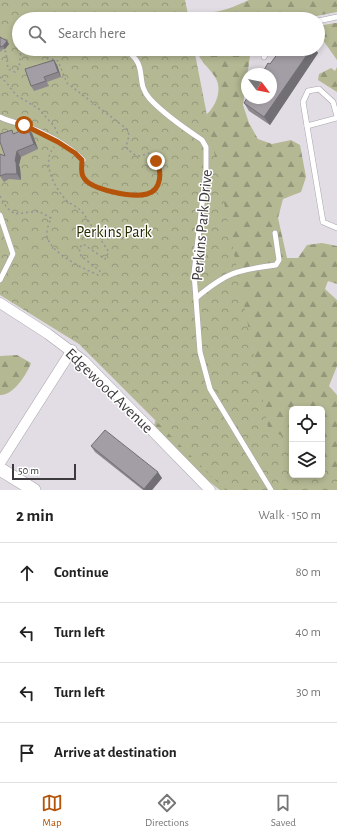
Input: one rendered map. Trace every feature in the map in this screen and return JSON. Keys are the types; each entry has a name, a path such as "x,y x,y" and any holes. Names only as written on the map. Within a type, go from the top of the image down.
{"street":[{"name":"Edgewood Avenue","path":"0,303 72,350 210,490"},
{"path":"0,463 72,350"},
{"path":"0,469 34,490"}],"lane":[{"path":"325,20 337,18"},
{"name":"Perkins Park Drive","path":"134,56 139,62 141,82 150,99 202,140 206,147 206,170 195,258 200,352 207,381 217,402 271,490"},
{"path":"307,126 337,117 332,102 319,89 308,91 303,102 307,126 323,222 337,228"},
{"path":"0,117 24,125 58,142 75,153 82,160"},
{"path":"0,215 13,254 0,280"},
{"path":"196,298 228,274 246,269 276,265 278,260 275,233"}],"path":[{"path":"0,51 6,52 8,69 15,72 19,68 20,56"},
{"path":"45,56 58,61 67,83 127,128 129,135 126,147 129,151 139,156 150,153 160,167 160,177 156,187 147,194 100,189 84,179 82,175 82,160"},
{"path":"0,77 6,82 16,96 43,113 58,133 58,142 50,152 48,165 53,181 66,200 82,211 109,252 105,259 82,244 79,248 82,256 100,271 98,275 76,266 48,242 46,234 51,218 38,211 16,214 7,208 0,196"}],"green space":[{"name":"Perkins Park","path":"0,0 185,0 188,12 12,12 12,56 195,56 268,427 289,441 289,478 325,478 325,465 337,473 337,490 225,490 79,344 0,295"},
{"path":"249,0 337,0 337,12 325,14 325,12 212,12 230,8"},
{"path":"337,23 337,60 325,43 325,25"},
{"path":"199,56 250,56 248,68 241,68 241,104 243,104 249,123 258,139 272,144 291,140 300,145 306,177 301,192 283,199 278,218 287,258 298,258 307,245 322,243 337,246 337,284 328,281 325,289 337,300 337,366 329,386 337,395 337,490 220,490 202,476 154,425 160,409 211,198 207,114 216,102 218,92 217,82"},
{"path":"337,67 337,92 318,80 319,74 331,68 335,71"},
{"path":"17,355 31,363 19,384 10,392 0,395 0,356"}],"building":[{"path":"0,37 7,41 0,47"},
{"path":"276,56 306,56 277,98 277,68 265,68 268,63 270,64"},
{"path":"54,60 58,72 44,77 46,81 31,86 25,69"},
{"path":"245,104 273,104 264,117"},
{"path":"28,128 34,144 17,151 15,161 17,174 5,174 0,176 0,154 5,156 0,142 0,134 12,130 13,134"},
{"path":"105,430 158,472 144,489 91,446"}],"route":[{"path":"24,125 58,142 75,153 82,160 82,175 84,179 88,183 100,189 143,195 150,193 156,187 160,177 160,167 156,161"}]}
